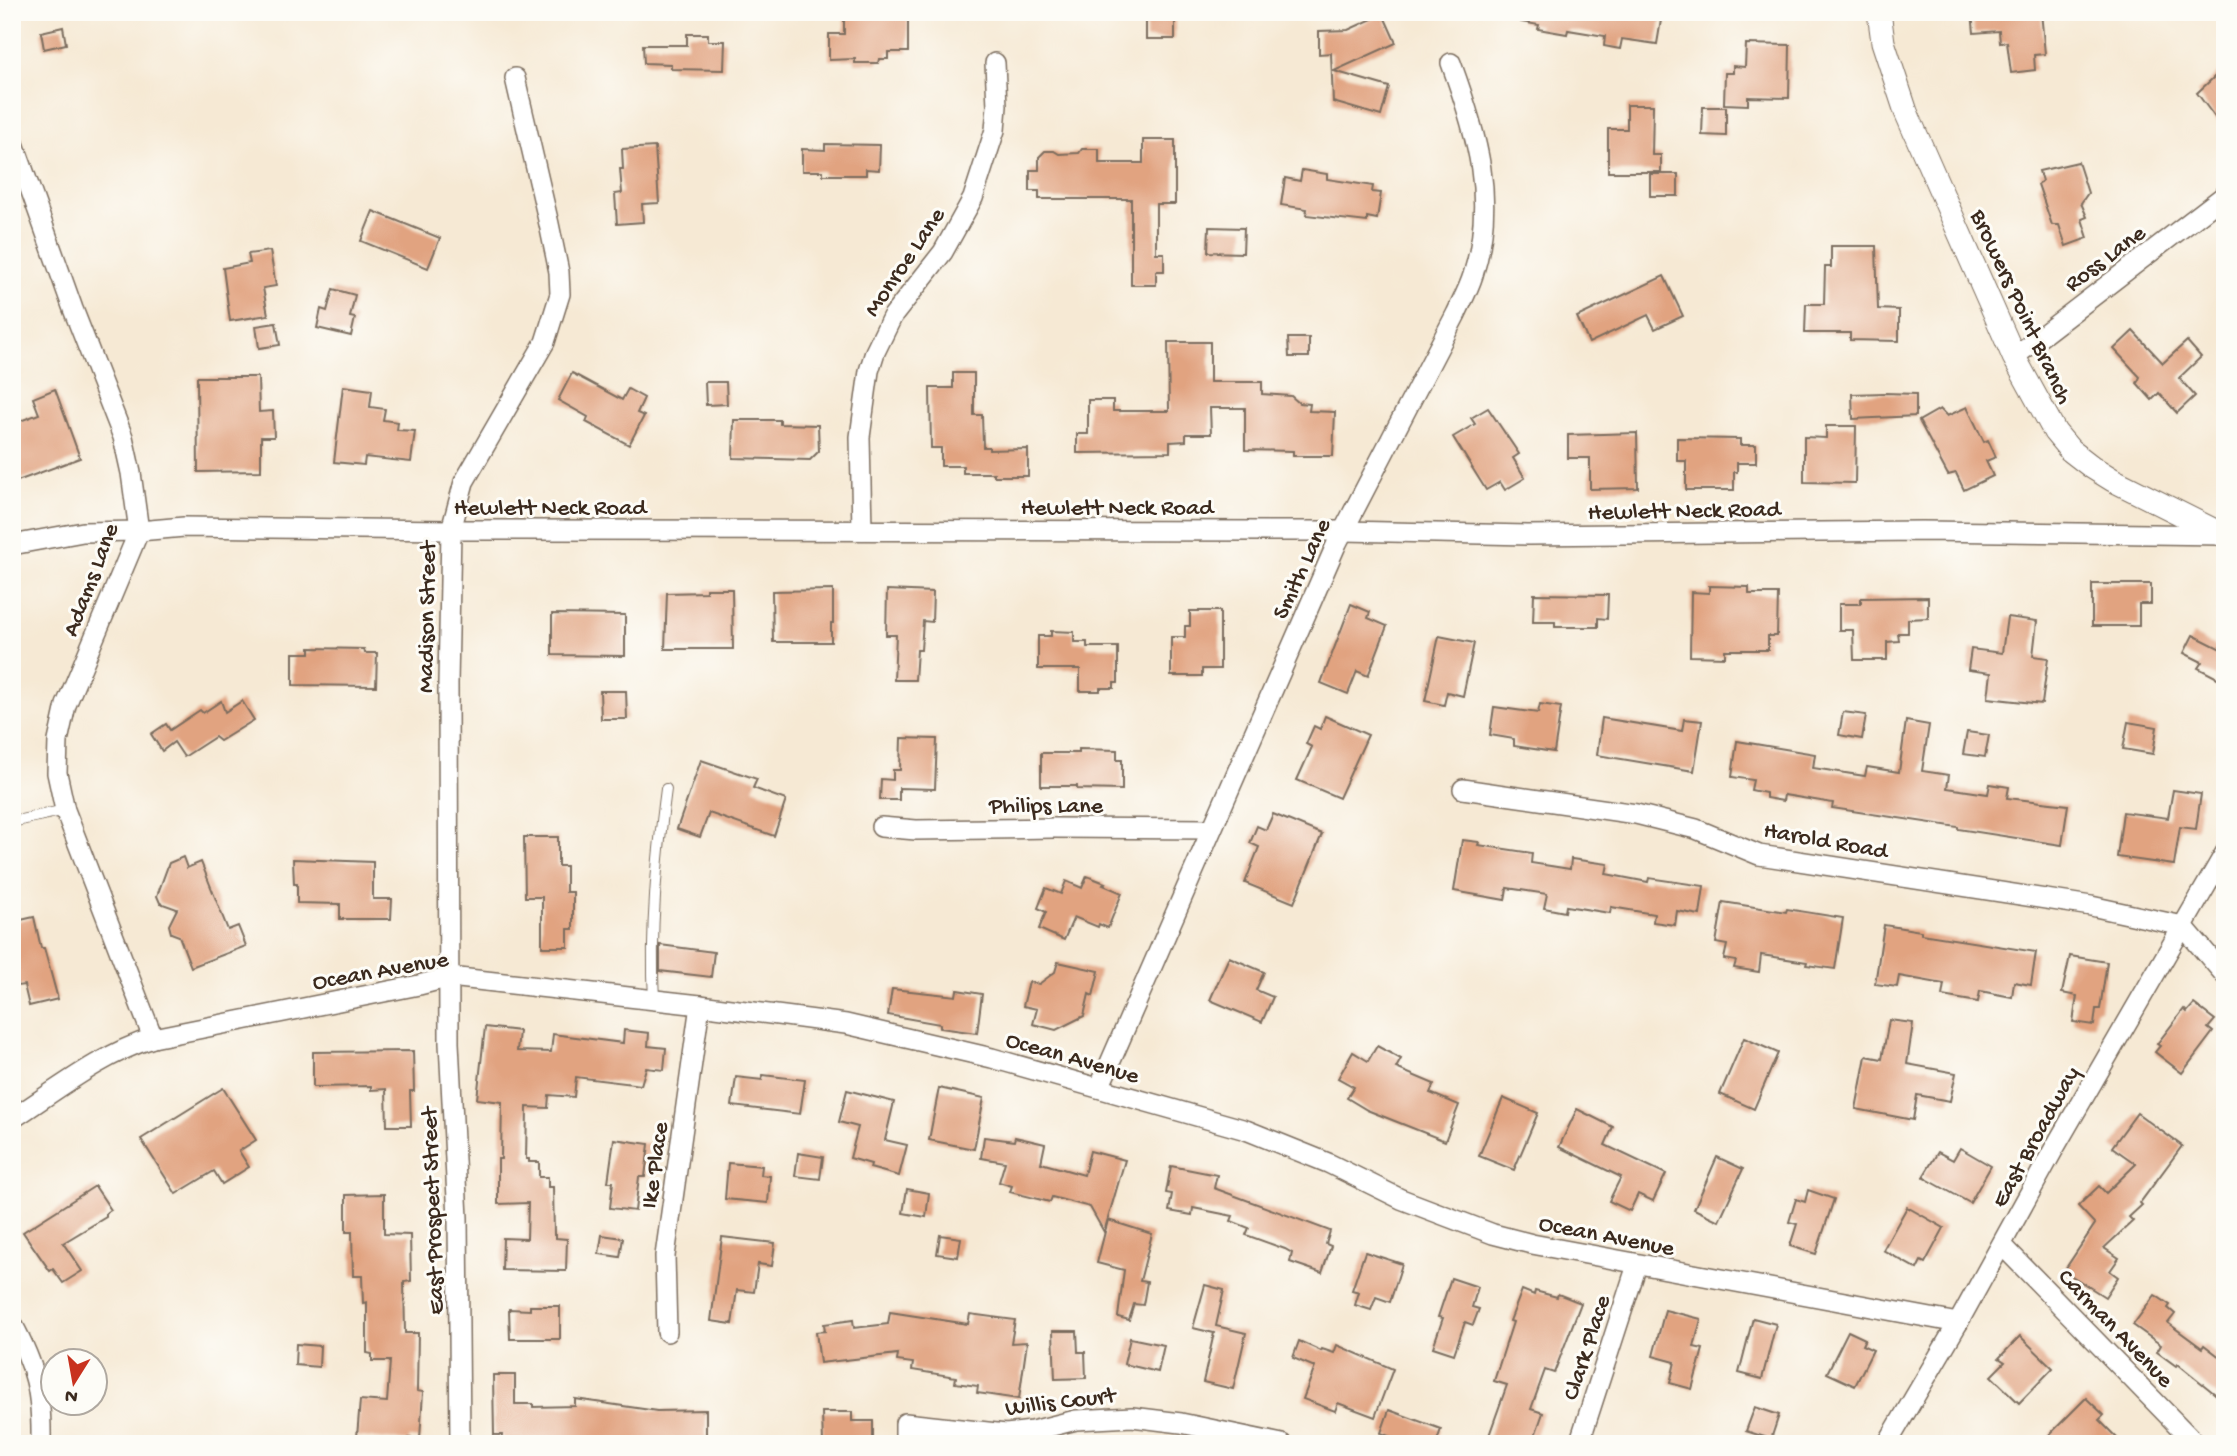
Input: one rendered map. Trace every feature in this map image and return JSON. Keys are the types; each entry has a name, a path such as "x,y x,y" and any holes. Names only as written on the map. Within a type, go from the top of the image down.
{"street":[{"name":"Browers Point Branch","path":"1879,12 1882,42 1906,112 2014,357 2055,432 2070,450 2113,480 2224,535"},
{"name":"Monroe Lane","path":"862,530 860,437 869,371 892,317 943,252 973,198 995,130 995,63"},
{"name":"Smith Lane","path":"1099,1088 1344,531 1473,276 1483,235 1485,193 1470,114 1451,63"},
{"name":"Madison Street","path":"450,977 448,683 451,530 464,482 545,342 560,293 559,272 549,224 515,78"},
{"name":"Adams Lane","path":"12,138 73,309 123,438 131,473 139,531 65,705 58,741 57,773 65,810 153,1038"},
{"name":"Ross Lane","path":"2014,357 2225,195"},
{"name":"Hewlett Neck Road","path":"12,545 83,532 184,527 1344,531 1528,535 1936,531 2224,535"},
{"name":"Harold Road","path":"1463,789 1636,814 1696,829 1759,855 2091,906 2183,926"},
{"name":"Philips Lane","path":"881,827 916,830 1211,829"},
{"name":"East Broadway","path":"1887,1444 2225,853"},
{"path":"2183,926 2225,975"},
{"name":"Ocean Avenue","path":"12,1119 129,1045 450,977 700,1004 846,1024 992,1058 1246,1130 1328,1163 1401,1199 1493,1234 1637,1265 1958,1324"},
{"name":"East Prospect Street","path":"450,977 449,1043 458,1218 460,1444"},
{"name":"Ike Place","path":"667,1332 666,1256 700,1004"},
{"name":"Carman Avenue","path":"2002,1245 2196,1444"},
{"name":"Clark Place","path":"1579,1444 1637,1265"},
{"path":"12,1323 27,1349 38,1380 42,1411 41,1444"},
{"name":"Willis Court","path":"905,1444 905,1423 1006,1434 1032,1431 1076,1420 1132,1417 1181,1423 1282,1444"}],"lane":[{"path":"654,1000 659,846 666,789"},
{"path":"12,822 65,810"}],"building":[{"path":"844,12 908,12 908,52 888,52 888,59 879,59 878,63 855,63 855,59 829,60 829,34 844,34"},
{"path":"1522,12 1654,12 1653,19 1661,20 1657,44 1622,39 1620,49 1604,46 1605,36 1568,30 1567,34 1538,29 1539,25 1521,22"},
{"path":"1972,12 2041,12 2045,54 2034,55 2035,70 2011,73 2007,42 2000,43 1999,31 1974,33"},
{"path":"1383,14 1396,43 1334,71 1389,87 1381,116 1333,102 1331,53 1319,54 1319,31 1348,30"},
{"path":"1146,15 1175,15 1175,39 1146,39"},
{"path":"63,27 66,44 44,49 41,32"},
{"path":"687,34 708,34 708,41 725,41 724,70 671,69 671,64 644,63 643,45 687,45"},
{"path":"1746,44 1790,45 1789,98 1748,97 1748,105 1724,104 1725,73 1733,73 1733,66 1745,67"},
{"path":"2225,67 2225,131 2197,93"},
{"path":"1627,105 1653,105 1652,155 1661,155 1661,172 1608,172 1608,129 1627,129"},
{"path":"1703,107 1726,107 1726,136 1702,135"},
{"path":"1143,140 1175,140 1175,204 1156,204 1156,253 1164,253 1164,271 1156,271 1156,285 1131,285 1131,199 1039,199 1039,191 1030,191 1030,170 1039,170 1039,157 1045,151 1059,154 1079,153 1082,149 1099,149 1099,163 1143,163"},
{"path":"825,144 880,145 879,170 866,169 866,175 823,175 823,171 802,171 802,149 825,150"},
{"path":"655,147 659,203 642,204 643,222 617,224 615,194 622,193 622,149"},
{"path":"2078,162 2088,193 2081,203 2087,217 2082,219 2088,238 2066,246 2059,225 2052,225 2038,184 2042,181 2039,171"},
{"path":"1302,170 1327,174 1327,179 1373,186 1372,192 1381,193 1377,219 1367,217 1367,222 1306,215 1307,209 1281,205 1285,178 1300,181"},
{"path":"1650,174 1678,174 1678,196 1650,196"},
{"path":"373,211 440,238 428,268 361,241"},
{"path":"1209,227 1244,228 1243,253 1208,252"},
{"path":"1831,246 1876,246 1878,309 1899,310 1899,341 1850,340 1850,333 1805,333 1806,304 1824,304 1825,267 1831,267"},
{"path":"270,251 276,286 263,288 268,315 230,321 223,268 250,263 248,254"},
{"path":"1664,276 1683,316 1655,329 1648,315 1589,343 1577,317"},
{"path":"333,289 355,295 350,317 355,318 351,336 317,328 321,309 327,311"},
{"path":"276,323 280,345 259,348 256,326"},
{"path":"2133,331 2163,363 2187,341 2201,357 2179,378 2195,396 2177,413 2159,393 2152,400 2137,383 2140,377 2114,349"},
{"path":"1288,338 1309,338 1309,357 1289,357"},
{"path":"1168,342 1210,342 1210,382 1262,382 1262,394 1291,396 1299,403 1310,404 1309,411 1335,412 1333,456 1293,456 1293,451 1245,450 1245,408 1210,408 1211,434 1186,434 1186,441 1170,442 1170,452 1077,453 1077,434 1088,434 1088,400 1113,400 1113,411 1169,411"},
{"path":"572,373 622,400 628,389 644,398 637,413 644,416 629,445 586,422 588,417 558,400"},
{"path":"953,373 974,373 974,415 982,415 983,447 989,447 989,450 1028,449 1028,476 963,473 963,466 941,466 941,448 931,448 930,388 953,388"},
{"path":"197,377 258,377 259,412 273,411 274,437 261,437 261,471 198,472"},
{"path":"705,382 726,382 727,404 706,405"},
{"path":"343,386 372,390 370,407 385,409 383,420 398,422 397,430 415,431 411,462 365,457 364,465 334,462"},
{"path":"55,389 80,458 12,483 12,424 39,414 33,398"},
{"path":"1852,394 1916,394 1916,416 1853,419"},
{"path":"1967,407 1984,442 1988,440 1996,457 1986,461 1993,476 1964,490 1956,473 1948,475 1919,421 1940,409 1947,416"},
{"path":"1488,408 1519,454 1513,458 1525,478 1505,490 1500,482 1486,490 1453,437 1475,424 1471,418"},
{"path":"734,420 780,420 780,424 818,425 819,451 810,460 733,458"},
{"path":"1826,426 1856,426 1855,483 1804,482 1804,437 1826,438"},
{"path":"1637,433 1638,488 1590,489 1590,458 1568,458 1568,435"},
{"path":"1677,438 1740,439 1740,445 1756,445 1756,463 1737,463 1734,490 1686,490 1686,461 1677,461"},
{"path":"2092,584 2151,584 2151,604 2139,604 2139,626 2092,626"},
{"path":"1709,586 1749,587 1749,594 1778,594 1777,636 1768,636 1768,650 1725,650 1725,657 1690,656 1691,592 1709,593"},
{"path":"706,589 732,589 733,649 665,649 667,593 706,592"},
{"path":"833,590 831,642 773,642 772,591"},
{"path":"887,590 933,592 932,622 923,621 915,680 894,680 896,635 886,635"},
{"path":"1534,594 1608,595 1607,619 1598,618 1598,627 1555,627 1555,622 1533,622"},
{"path":"1928,597 1928,618 1908,619 1908,633 1898,633 1899,641 1887,642 1887,660 1854,660 1853,630 1839,630 1839,604 1861,604 1861,598"},
{"path":"1351,604 1370,612 1368,618 1387,626 1368,676 1357,671 1348,694 1321,683"},
{"path":"1190,611 1220,611 1220,669 1202,669 1202,676 1171,676 1171,637 1185,637 1185,626 1190,626"},
{"path":"552,614 625,615 625,656 552,655"},
{"path":"2007,617 2037,621 2033,656 2048,658 2042,704 1988,698 1991,673 1968,670 1971,649 2002,653"},
{"path":"1051,631 1074,632 1074,642 1087,642 1087,647 1118,647 1118,683 1114,683 1114,688 1080,691 1080,669 1038,669 1038,636 1051,636"},
{"path":"2193,635 2225,651 2225,682 2198,668 2202,662 2184,653"},
{"path":"1439,636 1474,643 1463,696 1447,692 1444,705 1425,701"},
{"path":"310,648 364,649 365,653 377,653 376,686 293,685 293,653 310,653"},
{"path":"600,691 626,691 627,719 601,719"},
{"path":"221,701 225,712 242,701 254,720 220,741 215,737 184,757 174,742 162,751 151,734 166,724 170,730 200,710 203,713"},
{"path":"1540,704 1561,707 1554,752 1514,746 1514,739 1490,735 1494,707 1538,713"},
{"path":"1843,712 1866,715 1862,739 1839,735"},
{"path":"1325,716 1368,735 1339,798 1297,780 1312,747 1306,744 1314,726 1320,729"},
{"path":"1602,718 1682,731 1684,719 1702,721 1694,771 1597,755"},
{"path":"1906,721 1929,725 1922,771 1949,775 1947,788 1988,794 1990,784 2009,787 2007,798 2068,805 2062,845 1832,808 1833,803 1784,795 1783,801 1766,798 1766,793 1751,790 1753,780 1732,777 1737,741 1815,754 1813,768 1865,776 1867,767 1899,772"},
{"path":"2128,722 2157,727 2153,754 2123,749"},
{"path":"1967,732 1989,735 1985,757 1963,754"},
{"path":"901,738 937,739 935,789 899,788 899,800 880,800 881,779 893,780 893,770 900,770"},
{"path":"1079,749 1117,750 1117,760 1122,760 1122,790 1041,786 1041,753 1079,753"},
{"path":"701,760 757,779 753,788 786,800 774,836 709,813 700,837 677,829"},
{"path":"2173,790 2201,794 2196,829 2180,827 2174,865 2117,857 2123,812 2168,818"},
{"path":"1273,814 1322,834 1294,903 1245,883 1259,847 1250,843 1257,826 1266,830"},
{"path":"524,837 558,837 558,866 566,866 566,892 573,892 573,929 568,929 568,947 542,947 542,897 525,897"},
{"path":"1462,840 1532,853 1531,863 1570,869 1571,859 1608,864 1606,874 1648,882 1649,878 1704,886 1700,915 1677,911 1675,925 1653,922 1654,914 1611,907 1610,913 1566,906 1565,912 1544,908 1547,894 1507,888 1505,900 1454,891"},
{"path":"183,857 187,868 201,862 228,930 238,926 246,946 191,967 179,936 171,933 169,925 177,909 160,903 157,896 169,863"},
{"path":"293,859 373,862 373,899 392,899 391,919 340,919 340,904 297,903"},
{"path":"1087,876 1122,893 1108,928 1099,924 1098,927 1074,917 1064,940 1039,929 1046,912 1038,908 1046,888 1061,894 1066,881 1082,888"},
{"path":"1723,902 1843,918 1835,969 1761,955 1759,972 1734,968 1736,961 1724,959 1727,945 1716,943"},
{"path":"34,917 58,999 29,1006 24,985 17,986 12,964 12,922"},
{"path":"1884,925 1921,931 1921,934 2036,952 2031,985 2014,982 2012,997 1980,991 1978,1002 1942,996 1944,984 1899,976 1897,987 1875,984"},
{"path":"660,945 714,952 711,977 660,971"},
{"path":"2070,956 2107,962 2100,1009 2096,1009 2094,1025 2073,1022 2077,996 2062,993"},
{"path":"1229,957 1264,972 1256,990 1273,997 1262,1022 1210,1000"},
{"path":"1058,962 1099,971 1093,996 1089,994 1084,1016 1056,1030 1033,1024 1037,1009 1023,1006 1029,982 1039,984 1055,972"},
{"path":"892,989 956,996 957,990 982,994 977,1033 940,1028 940,1024 888,1015"},
{"path":"2194,1004 2215,1020 2208,1028 2213,1032 2182,1073 2155,1052 2160,1046 2157,1044 2184,1009 2187,1012"},
{"path":"1889,1020 1913,1023 1907,1064 1956,1073 1950,1101 1917,1095 1913,1120 1856,1109 1866,1056 1882,1059"},
{"path":"485,1027 519,1031 517,1051 551,1052 553,1034 623,1043 624,1030 649,1033 648,1046 666,1048 664,1070 646,1068 641,1085 576,1077 574,1097 549,1095 548,1108 527,1107 526,1159 529,1159 529,1162 539,1162 539,1177 548,1177 548,1187 553,1187 554,1235 556,1238 567,1239 566,1271 502,1270 503,1238 527,1239 528,1203 498,1204 502,1102 477,1099"},
{"path":"1744,1038 1778,1053 1754,1109 1720,1094"},
{"path":"1377,1046 1401,1059 1396,1068 1434,1084 1430,1093 1459,1105 1445,1141 1367,1110 1347,1098 1354,1087 1338,1078 1353,1052 1368,1061"},
{"path":"413,1051 411,1126 387,1126 386,1089 371,1090 371,1086 313,1087 313,1052"},
{"path":"763,1075 805,1080 800,1114 732,1106 736,1077 762,1080"},
{"path":"223,1088 256,1140 239,1151 249,1167 222,1184 214,1171 176,1194 141,1139"},
{"path":"939,1088 984,1098 974,1149 929,1140"},
{"path":"847,1090 894,1102 885,1140 907,1145 899,1176 870,1168 871,1164 850,1158 858,1127 839,1122"},
{"path":"1503,1098 1538,1113 1514,1170 1479,1156"},
{"path":"1577,1109 1613,1127 1605,1145 1666,1174 1653,1201 1638,1194 1630,1211 1609,1201 1621,1177 1559,1147"},
{"path":"2137,1113 2182,1146 2140,1203 2142,1205 2129,1217 2133,1221 2104,1248 2119,1258 2110,1271 2118,1277 2105,1297 2064,1271 2095,1224 2078,1206 2099,1186 2106,1193 2136,1164 2112,1147"},
{"path":"984,1137 1014,1141 1015,1137 1045,1144 1041,1163 1084,1175 1090,1151 1125,1160 1104,1232 1090,1207 1052,1197 1050,1202 1010,1192 1012,1186 999,1182 1005,1162 981,1158"},
{"path":"614,1139 649,1144 645,1177 639,1177 635,1211 610,1208 613,1182 608,1182"},
{"path":"1960,1148 1991,1166 1970,1203 1923,1177 1938,1152 1953,1160"},
{"path":"798,1153 823,1157 820,1179 795,1176"},
{"path":"1717,1157 1743,1169 1719,1221 1694,1209"},
{"path":"728,1163 762,1166 761,1175 770,1176 768,1203 725,1199"},
{"path":"1171,1166 1217,1175 1214,1188 1330,1231 1326,1244 1331,1246 1322,1273 1290,1262 1292,1253 1285,1249 1246,1235 1249,1228 1231,1221 1233,1216 1193,1208 1192,1215 1169,1211 1172,1194 1166,1193"},
{"path":"95,1186 111,1210 106,1213 106,1217 63,1243 82,1271 63,1283 53,1269 50,1271 23,1232"},
{"path":"907,1189 929,1193 926,1217 903,1213"},
{"path":"1808,1190 1834,1199 1816,1254 1790,1246 1797,1224 1789,1222 1796,1199 1805,1202"},
{"path":"384,1194 384,1234 410,1235 411,1281 404,1282 405,1333 418,1333 417,1391 423,1392 420,1439 409,1438 409,1441 357,1437 360,1400 387,1402 390,1361 372,1361 372,1354 367,1353 367,1302 363,1303 362,1276 353,1276 352,1232 346,1232 346,1195"},
{"path":"1907,1207 1944,1228 1925,1263 1921,1261 1917,1269 1883,1250"},
{"path":"1108,1220 1152,1234 1140,1281 1147,1282 1143,1305 1134,1304 1129,1320 1118,1317 1124,1270 1097,1263"},
{"path":"602,1235 623,1238 620,1257 599,1254"},
{"path":"940,1235 961,1238 958,1257 937,1254"},
{"path":"722,1237 775,1243 772,1266 758,1264 754,1292 737,1290 732,1324 711,1321"},
{"path":"1365,1252 1402,1264 1390,1302 1376,1297 1371,1310 1355,1305 1359,1292 1352,1290"},
{"path":"1451,1278 1478,1287 1472,1307 1479,1309 1473,1325 1465,1322 1454,1354 1433,1347 1443,1318 1438,1317"},
{"path":"1205,1285 1224,1290 1216,1326 1246,1333 1233,1389 1203,1382 1214,1333 1193,1328"},
{"path":"1522,1290 1534,1295 1535,1291 1557,1297 1558,1294 1581,1303 1554,1373 1545,1370 1531,1409 1543,1413 1532,1444 1486,1444 1507,1385 1494,1381 1513,1322 1510,1321"},
{"path":"2155,1295 2170,1305 2168,1308 2175,1314 2168,1323 2225,1361 2225,1402 2178,1364 2176,1366 2157,1352 2161,1345 2133,1325"},
{"path":"530,1306 560,1306 560,1339 510,1339 509,1309 530,1310"},
{"path":"1665,1310 1701,1319 1694,1347 1703,1349 1692,1389 1670,1383 1675,1362 1653,1356"},
{"path":"890,1312 968,1324 970,1314 1015,1320 1011,1343 1027,1342 1019,1399 977,1393 978,1386 955,1383 956,1377 912,1370 913,1363 897,1361 898,1354 820,1363 816,1332 825,1331 824,1324 853,1320 854,1328 888,1324"},
{"path":"1753,1318 1776,1324 1762,1379 1739,1373"},
{"path":"1053,1331 1077,1331 1078,1352 1085,1352 1086,1378 1055,1379"},
{"path":"1848,1331 1865,1339 1862,1345 1873,1350 1855,1386 1827,1373"},
{"path":"2020,1336 2053,1368 2019,1403 1991,1376 2005,1362 1999,1358"},
{"path":"1130,1338 1164,1345 1158,1372 1124,1364"},
{"path":"1299,1341 1321,1351 1322,1349 1334,1353 1337,1345 1393,1369 1375,1417 1338,1403 1335,1411 1303,1399 1315,1367 1293,1358"},
{"path":"296,1344 320,1346 319,1367 295,1365"},
{"path":"493,1375 515,1375 515,1404 533,1404 533,1407 575,1406 575,1399 657,1411 706,1410 706,1444 501,1444 502,1435 494,1435"},
{"path":"2086,1398 2104,1415 2099,1420 2123,1444 2060,1444 2050,1434"},
{"path":"1755,1407 1779,1415 1771,1439 1746,1431"},
{"path":"1389,1410 1441,1429 1436,1444 1409,1444 1381,1433"},
{"path":"822,1412 852,1412 852,1421 873,1421 873,1444 823,1444"}]}
